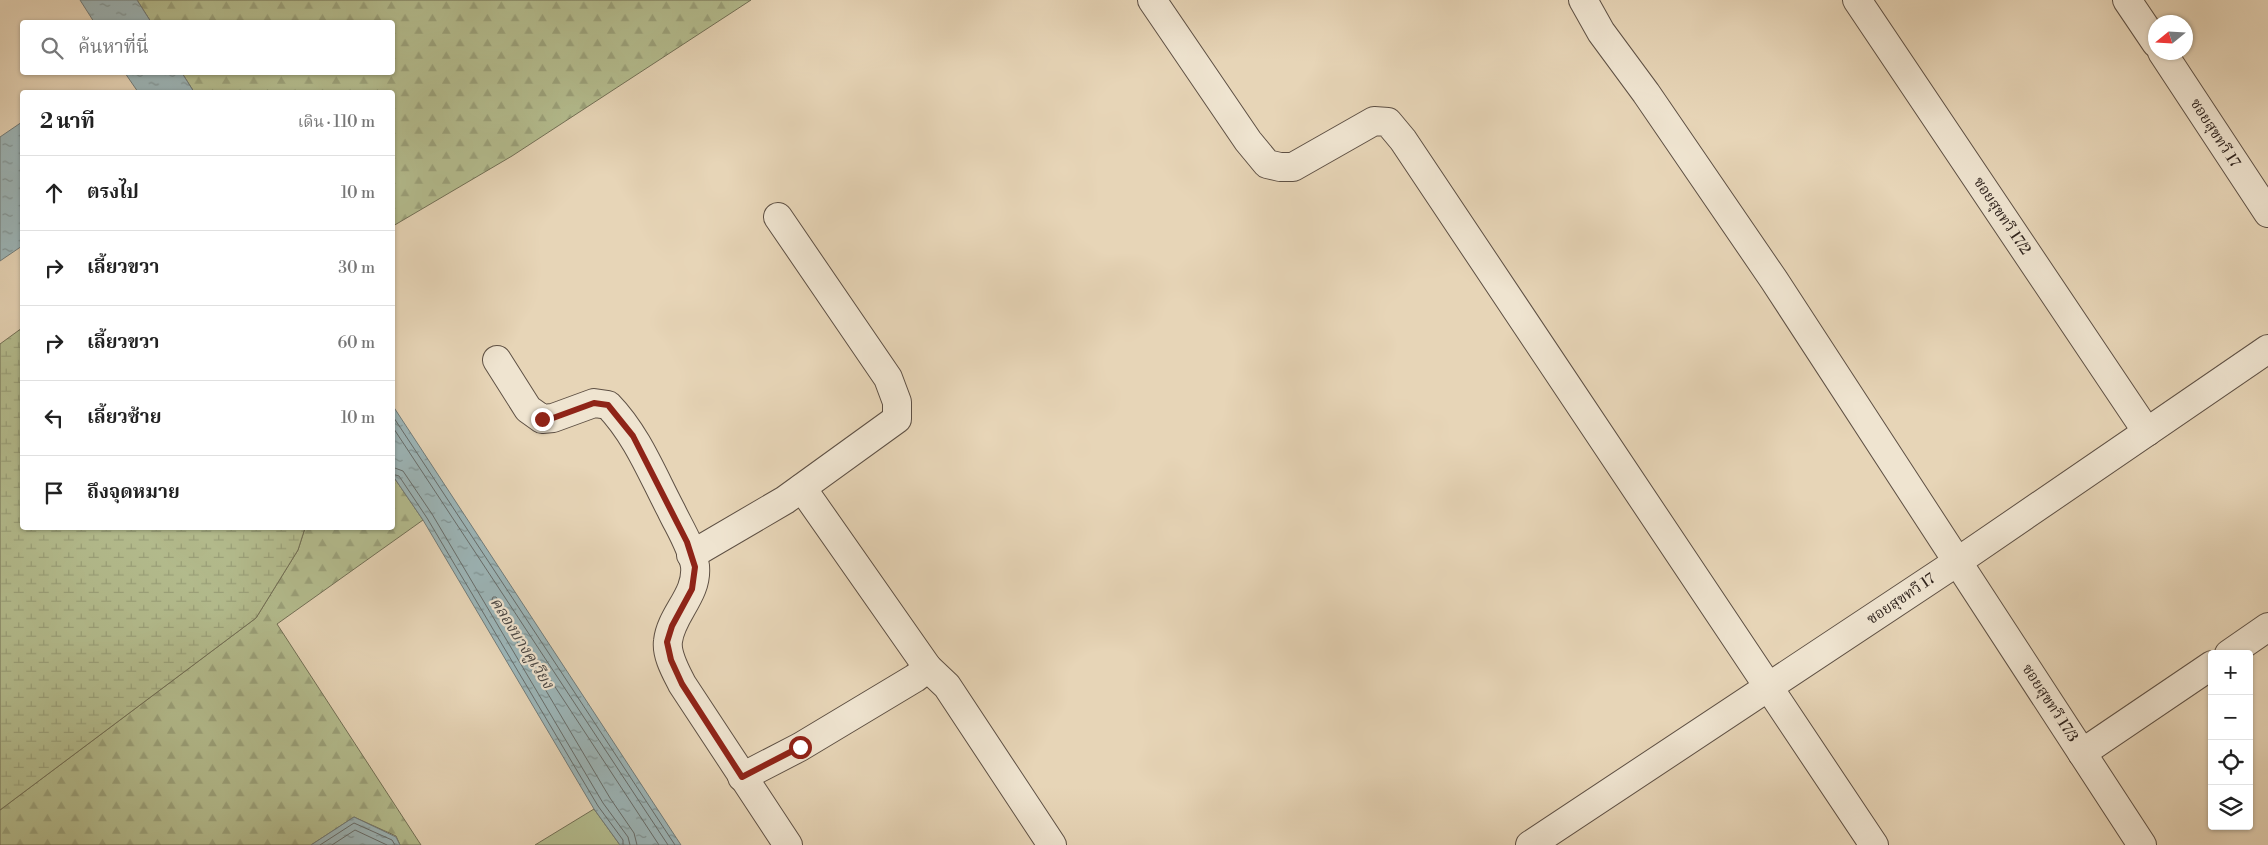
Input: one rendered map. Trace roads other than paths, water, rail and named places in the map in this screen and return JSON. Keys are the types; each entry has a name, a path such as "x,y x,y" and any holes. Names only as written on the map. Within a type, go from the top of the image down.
{"street":[{"path":"1152,0 1248,141 1267,164 1293,167 1374,121 1388,122 1403,140 1770,686 1874,845"},
{"name":"ซอยสุขทวี 17/3","path":"1583,0 1601,32 1646,92 1774,280 2142,845"},
{"name":"ซอยสุขทวี 17/2","path":"1857,0 2146,432"},
{"path":"2127,0 2148,31"},
{"name":"ซอยสุขทวี 17","path":"2167,60 2268,213"},
{"path":"691,555 785,500 897,419 897,402 888,378 778,217"},
{"name":"ซอยสุขทวี 17","path":"1530,845 1957,562 2268,349"},
{"path":"497,360 528,409 542,419 553,418 594,403 608,405 633,436 687,542 695,567 692,589 672,626 667,642 671,660 682,684 788,845"},
{"path":"802,488 928,668 946,686 1052,845"},
{"path":"2235,650 2268,627"},
{"path":"742,777 800,747 928,668"},
{"path":"2082,753 2208,668"}],"water":[{"path":"80,0 137,0 150,20 93,20"},
{"path":"126,75 183,75 193,90 137,90"},
{"path":"20,123 20,247 0,261 0,137"},
{"name":"คลองบางคูเวียง","path":"395,409 681,845 620,845 594,809 423,520 395,479"},
{"path":"354,817 396,837 400,845 311,845"}]}
